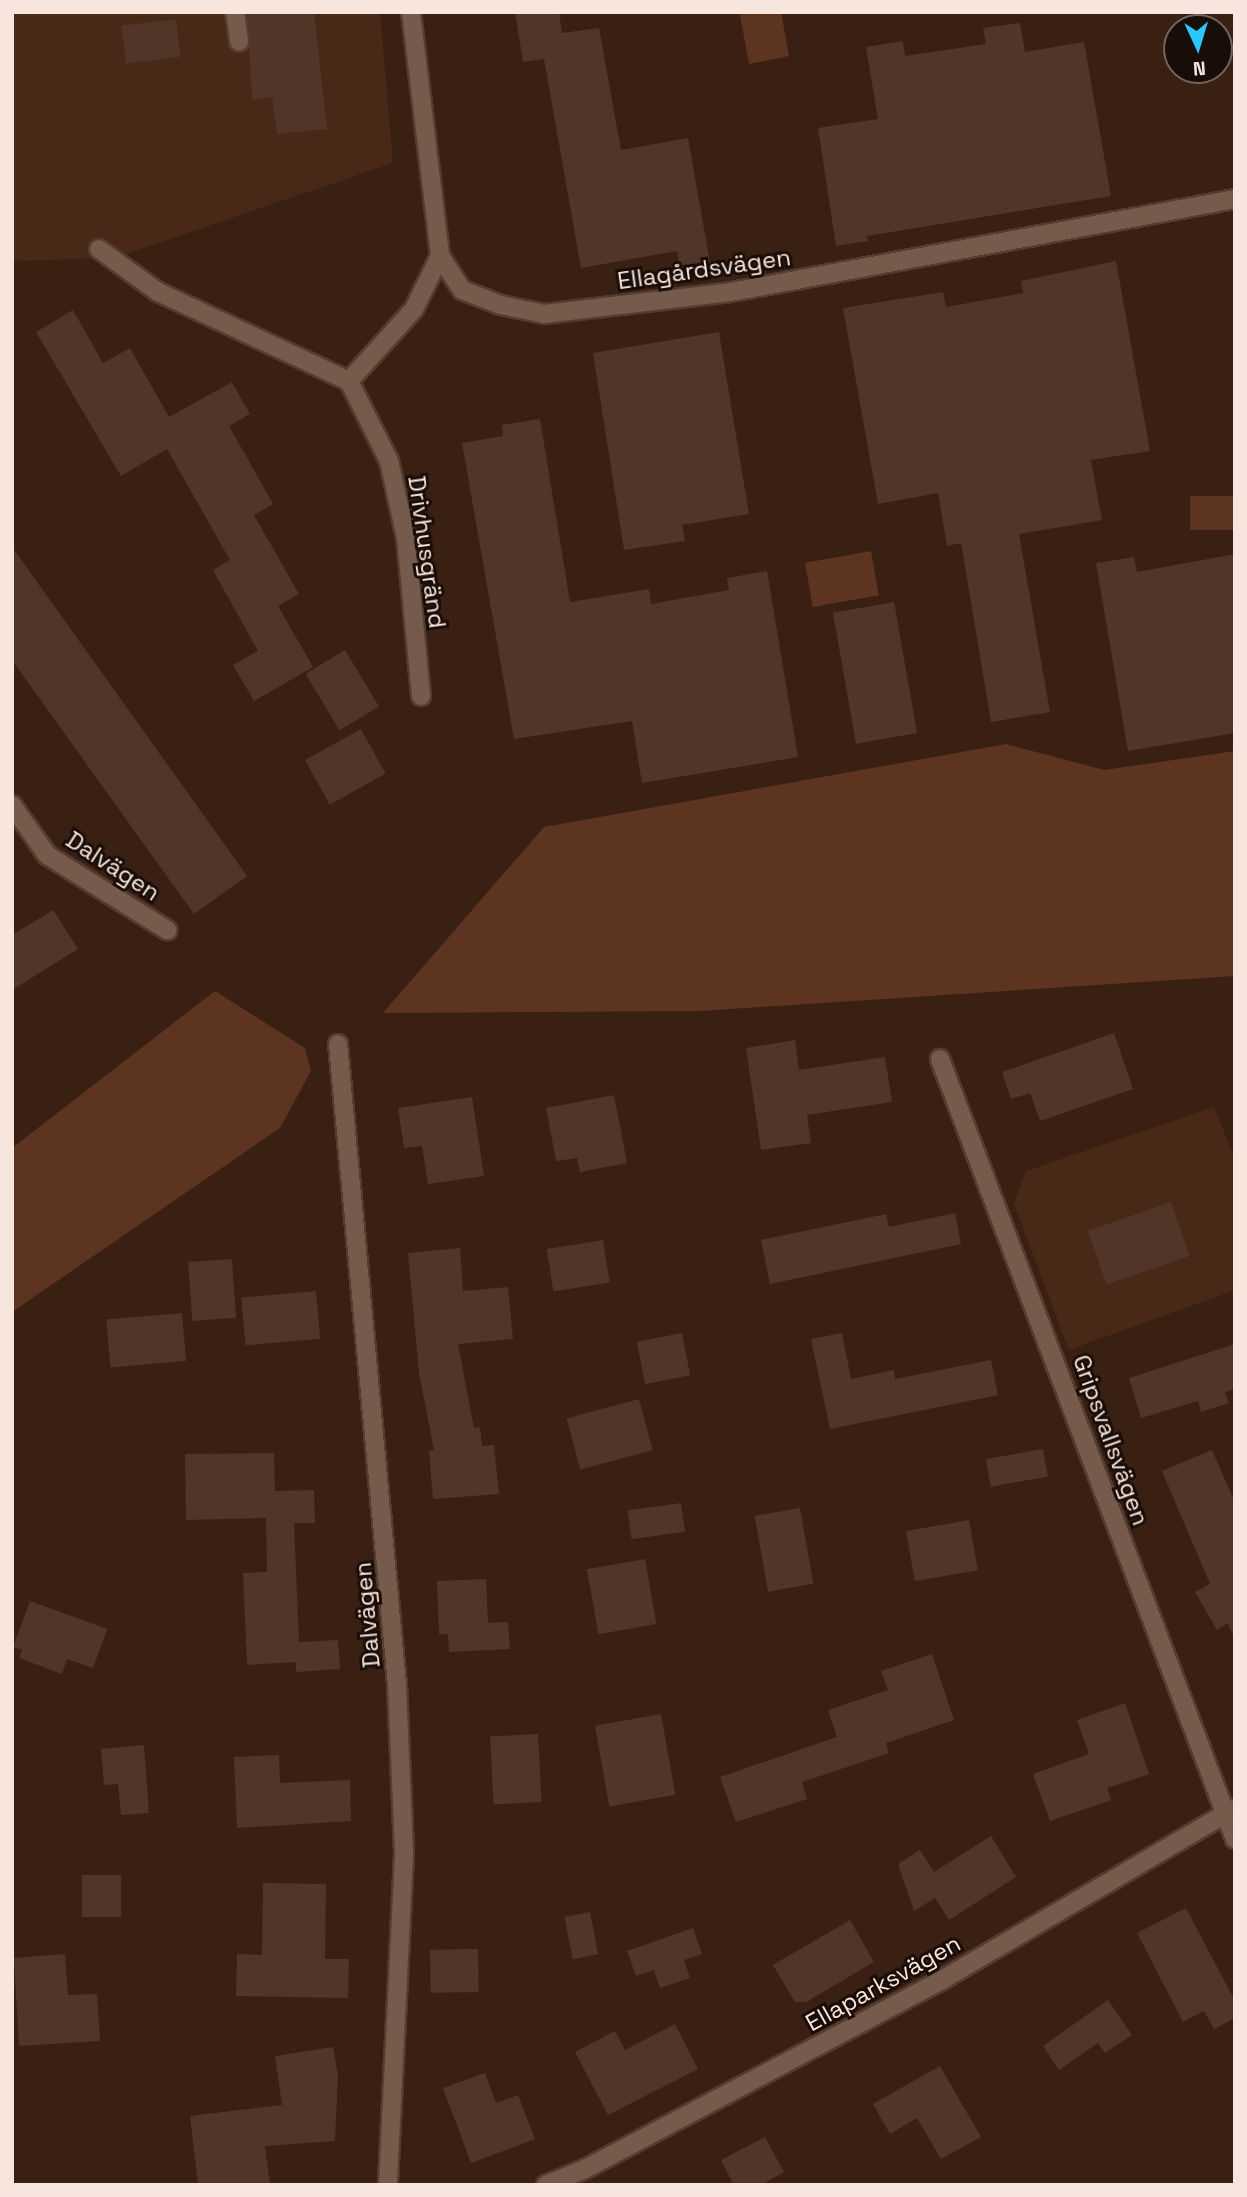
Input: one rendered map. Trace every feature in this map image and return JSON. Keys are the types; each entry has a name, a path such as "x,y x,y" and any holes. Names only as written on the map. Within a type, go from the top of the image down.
{"street":[{"path":"235,12 239,42"},
{"name":"Ellagårdsvägen","path":"411,12 440,256 462,290 501,305 544,314 731,292 1235,199"},
{"path":"99,249 158,292 349,382 414,309 440,256"},
{"name":"Drivhusgränd","path":"349,382 389,461 406,538 421,696"},
{"name":"Dalvägen","path":"12,805 47,855 167,930"},
{"name":"Dalvägen","path":"338,1044 397,1685 404,1856 388,2185"},
{"name":"Gripsvallsvägen","path":"940,1059 1230,1812 1235,1839"},
{"name":"Ellaparksvägen","path":"546,2185 585,2169 942,1980 1230,1812"}],"shaded area":[{"path":"12,12 380,12 393,163 114,258 12,261"},
{"path":"781,12 789,56 749,64 740,15"},
{"path":"1190,496 1235,496 1235,530 1190,530"},
{"path":"871,551 879,595 813,607 805,563"},
{"path":"1006,744 1104,770 1235,751 1235,976 700,1011 383,1013 544,827"},
{"path":"215,991 305,1048 311,1071 280,1128 12,1312 12,1148"},
{"path":"1214,1107 1235,1159 1235,1290 1069,1350 1014,1204 1026,1171"}],"building":[{"path":"247,12 314,12 327,129 277,134 272,97 252,100"},
{"path":"515,12 559,12 562,33 599,28 621,150 688,138 711,268 681,273 677,251 581,268 544,59 523,62"},
{"path":"176,19 181,57 126,63 121,26"},
{"path":"1020,23 1025,52 1084,42 1111,196 867,236 868,241 836,246 818,128 878,119 866,47 903,41 905,56 986,44 983,28"},
{"path":"1116,261 1150,451 1091,460 1102,520 1019,534 1050,712 991,722 961,543 947,546 938,493 878,504 843,308 943,292 946,307 1023,293 1021,281"},
{"path":"73,310 103,363 130,348 169,417 232,382 250,414 229,426 273,504 254,515 299,594 278,606 313,667 254,701 233,665 258,651 213,570 230,560 167,449 121,476 36,332"},
{"path":"719,332 749,514 682,525 685,541 624,550 593,353"},
{"path":"540,419 570,602 649,589 651,604 729,590 727,578 767,571 798,757 642,783 632,721 514,739 462,443 503,436 502,425"},
{"path":"12,547 247,876 194,914 12,660"},
{"path":"1235,554 1235,733 1128,751 1096,563 1134,557 1137,572"},
{"path":"894,602 917,733 856,744 833,613"},
{"path":"345,650 379,707 340,730 306,674"},
{"path":"361,729 386,774 330,805 305,760"},
{"path":"53,910 78,949 12,990 12,935"},
{"path":"1114,1033 1133,1089 1040,1121 1030,1093 1011,1099 1002,1072"},
{"path":"795,1040 799,1070 885,1057 892,1102 807,1115 811,1143 761,1150 746,1048"},
{"path":"614,1095 627,1163 580,1172 577,1158 556,1161 546,1108"},
{"path":"472,1097 484,1176 428,1184 422,1146 404,1148 398,1108"},
{"path":"1171,1202 1190,1256 1106,1285 1088,1231"},
{"path":"955,1213 961,1244 770,1284 761,1240 886,1214 889,1227"},
{"path":"603,1240 610,1282 553,1291 547,1249"},
{"path":"460,1248 463,1291 508,1287 513,1339 458,1344 474,1428 480,1427 482,1446 494,1445 499,1494 433,1499 429,1451 434,1450 419,1373 408,1253"},
{"path":"232,1259 236,1318 192,1321 188,1262"},
{"path":"316,1291 320,1339 245,1345 241,1298"},
{"path":"182,1313 186,1361 110,1367 106,1320"},
{"path":"682,1333 690,1375 645,1384 637,1342"},
{"path":"842,1333 851,1379 894,1370 895,1379 991,1360 998,1395 830,1429 811,1339"},
{"path":"1235,1344 1235,1389 1225,1392 1229,1403 1201,1412 1198,1401 1141,1418 1129,1378"},
{"path":"639,1399 653,1450 580,1470 567,1418"},
{"path":"1043,1449 1048,1477 991,1487 986,1459"},
{"path":"1212,1450 1235,1503 1235,1640 1228,1623 1217,1630 1195,1592 1210,1584 1162,1471"},
{"path":"274,1453 275,1491 314,1490 315,1523 294,1523 299,1642 338,1640 340,1669 296,1672 296,1662 247,1665 243,1573 267,1572 266,1518 186,1520 185,1454"},
{"path":"681,1503 685,1532 632,1539 628,1511"},
{"path":"800,1508 813,1584 768,1592 755,1516"},
{"path":"969,1520 978,1570 915,1581 906,1531"},
{"path":"645,1559 656,1624 598,1634 587,1569"},
{"path":"486,1579 488,1623 508,1622 510,1649 449,1652 448,1634 439,1634 437,1581"},
{"path":"30,1601 107,1629 93,1668 67,1659 62,1674 19,1658 22,1650 13,1647"},
{"path":"932,1654 954,1720 886,1743 889,1753 802,1782 807,1799 736,1822 720,1777 837,1737 828,1710 888,1690 881,1671"},
{"path":"1125,1703 1149,1774 1107,1788 1111,1800 1050,1821 1033,1774 1089,1754 1077,1720"},
{"path":"661,1714 675,1795 609,1806 595,1726"},
{"path":"538,1734 542,1802 494,1804 490,1737"},
{"path":"144,1745 149,1813 121,1815 118,1784 104,1785 101,1749"},
{"path":"279,1755 280,1783 350,1780 351,1821 237,1828 234,1757"},
{"path":"991,1836 1016,1877 949,1920 935,1898 914,1911 898,1864 920,1850 934,1872"},
{"path":"82,1875 121,1875 121,1917 82,1917"},
{"path":"263,1883 326,1884 325,1959 349,1959 348,1998 236,1996 237,1954 262,1955"},
{"path":"1186,1908 1235,2001 1235,2018 1214,2029 1204,2011 1183,2022 1137,1933"},
{"path":"590,1912 598,1954 573,1959 564,1917"},
{"path":"850,1920 874,1962 806,2002 795,2002 773,1965"},
{"path":"693,1928 702,1954 684,1960 690,1978 660,1988 654,1970 636,1976 627,1951"},
{"path":"478,1949 479,1992 431,1993 430,1950"},
{"path":"65,1954 68,1995 97,1994 100,2041 19,2046 14,1958"},
{"path":"1108,2000 1132,2035 1105,2053 1098,2043 1059,2070 1043,2046"},
{"path":"675,2024 698,2069 608,2115 575,2052 615,2031 625,2050"},
{"path":"333,2047 338,2076 335,2141 265,2146 270,2185 198,2185 190,2116 282,2105 275,2056"},
{"path":"940,2066 981,2137 941,2159 917,2118 890,2134 873,2104"},
{"path":"485,2073 496,2103 518,2095 535,2139 471,2163 443,2088"},
{"path":"765,2137 784,2172 761,2185 734,2185 721,2160"}]}
